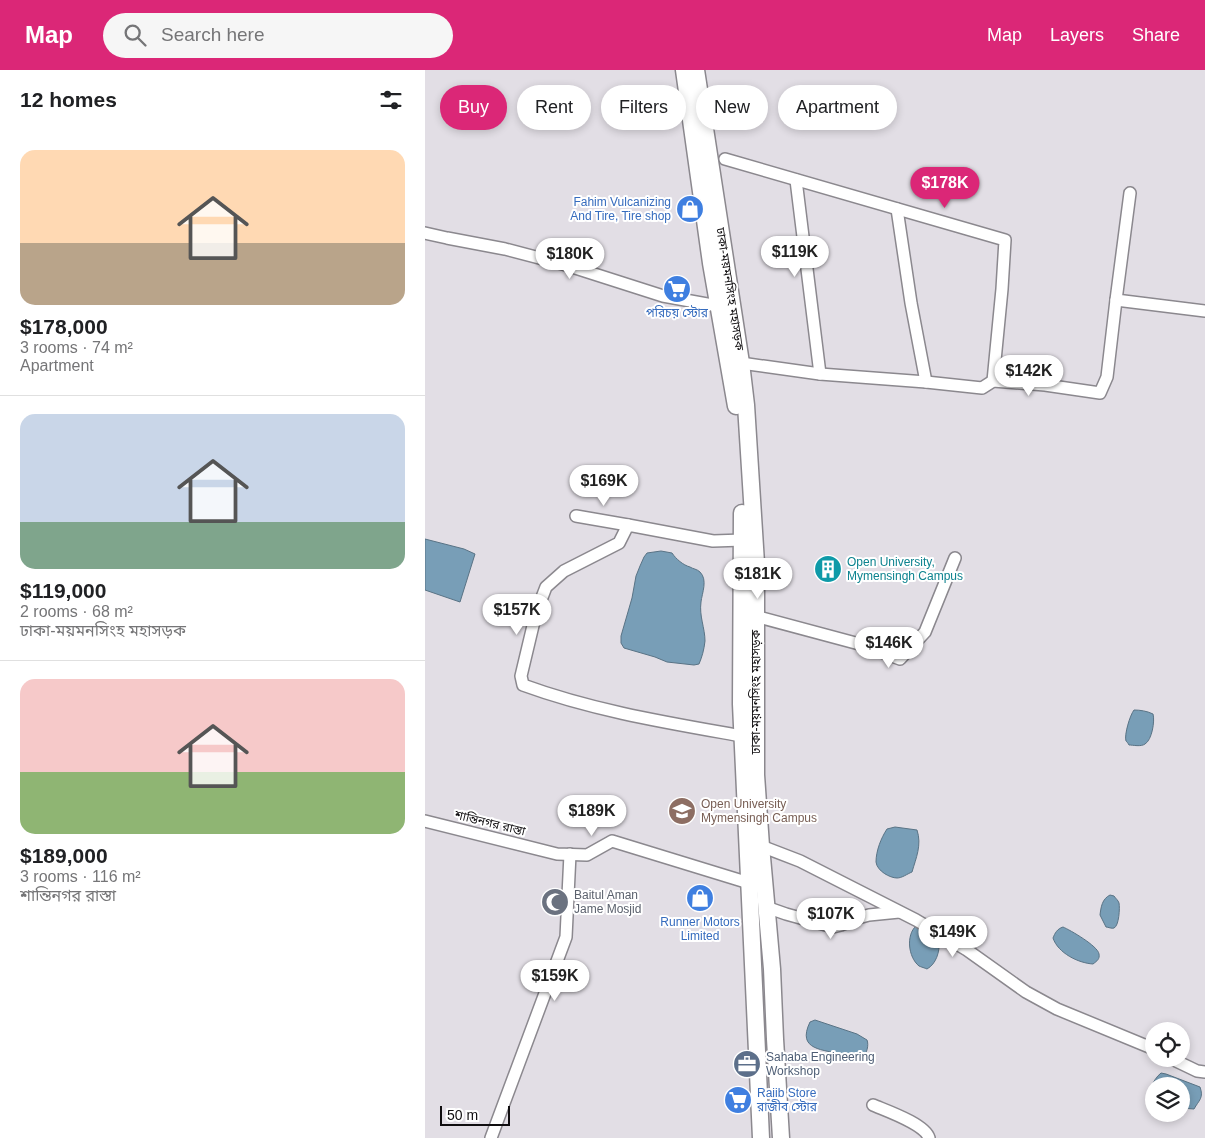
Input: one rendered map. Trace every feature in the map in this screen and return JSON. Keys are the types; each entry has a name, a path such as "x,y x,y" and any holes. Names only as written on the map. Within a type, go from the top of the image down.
{"main road":[{"name":"ঢাকা-ময়মনসিংহ মহাসড়ক","path":"684,70 718,306 738,417 743,540 742,736 761,1138"},
{"name":"ঢাকা-ময়মনসিংহ মহাসড়ক","path":"696,70 746,405 756,563 756,775 772,969 781,1138"}],"street":[{"path":"725,159 1005,240 993,381"},
{"path":"796,180 820,374"},
{"path":"741,363 820,374 982,388 993,381 1045,385 1101,393 1107,376 1115,300 1130,193"},
{"path":"897,209 911,303 926,382"},
{"path":"425,233 505,248 663,296 718,306"},
{"path":"1115,300 1205,311"},
{"path":"576,516 713,541 743,540"},
{"path":"628,525 619,543 564,571 546,587 536,614 528,646 521,676 523,685 553,695 644,719 742,736"},
{"path":"755,616 863,645 900,659 925,632 955,558"},
{"name":"শান্তিনগর রাস্তা","path":"425,822 557,854 587,855 612,841 749,883"},
{"path":"761,846 800,861 900,912 967,950 1026,992 1057,1009 1145,1045"},
{"path":"491,1138 566,937 570,854"},
{"path":"767,906 786,914 833,927 869,915 900,912"},
{"path":"1189,1067 1205,1072"},
{"path":"873,1105 914,1124 928,1133 929,1138"}],"water":[{"path":"425,539 464,549 475,554 460,602 425,590"},
{"path":"661,551 672,553 682,563 699,571 704,579 701,617 705,641 699,664 667,662 624,648 621,643 621,636 640,566 647,553"},
{"path":"1134,710 1153,714 1154,717 1151,735 1145,744 1129,745 1126,741 1128,725"},
{"path":"895,827 917,830 919,841 912,872 897,878 884,873 876,862 881,840 887,829"},
{"path":"1110,895 1114,896 1119,903 1118,921 1116,927 1113,928 1106,927 1100,915 1101,906"},
{"path":"916,926 935,935 939,941 937,957 927,969 919,966 912,957 910,940"},
{"path":"1063,927 1094,947 1099,954 1097,961 1093,964 1081,962 1064,953 1059,948 1053,938 1057,931"},
{"path":"815,1020 857,1034 867,1040 868,1044 864,1056 860,1059 853,1058 821,1050 809,1044 807,1031 810,1022"},
{"path":"1161,1073 1174,1077 1157,1077"},
{"path":"1190,1083 1200,1087 1201,1091 1201,1096 1194,1109 1190,1109"}],"place":[{"name":"Fahim Vulcanizing And Tire, Tire shop","path":"690,209"},
{"name":"পরিচয় স্টোর","path":"677,289"},
{"name":"Open University, Mymensingh Campus","path":"828,569"},
{"name":"Open University Mymensingh Campus","path":"682,811"},
{"name":"Runner Motors Limited","path":"700,898"},
{"name":"Baitul Aman Jame Mosjid","path":"555,902"},
{"name":"Sahaba Engineering Workshop","path":"747,1064"},
{"name":"Rajib Store রাজীব স্টোর","path":"738,1100"}]}
